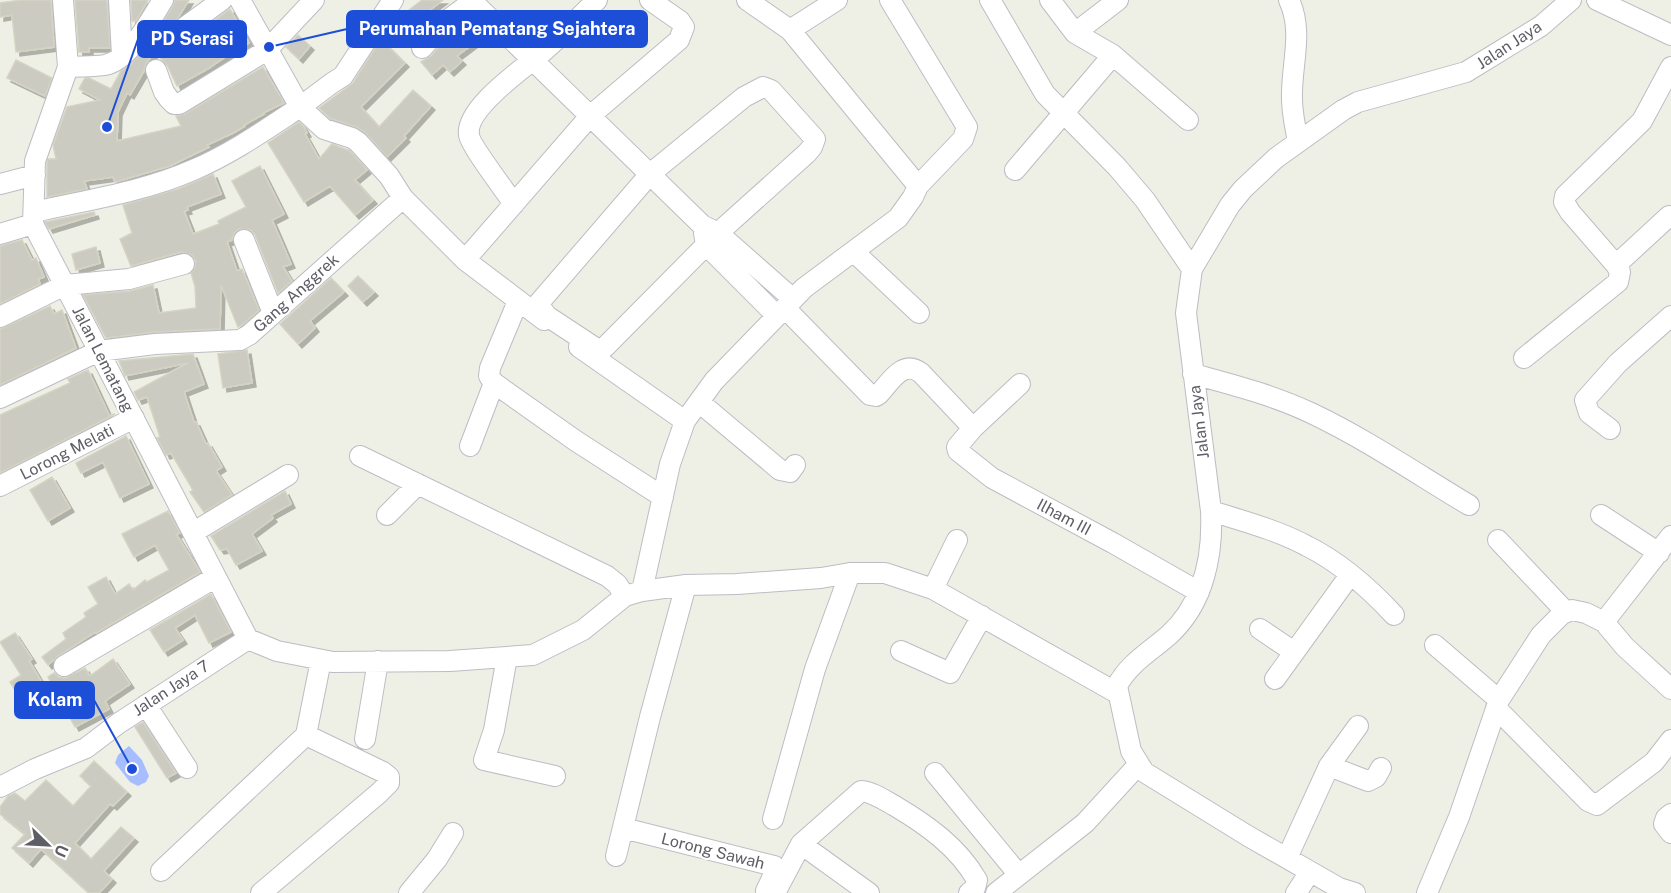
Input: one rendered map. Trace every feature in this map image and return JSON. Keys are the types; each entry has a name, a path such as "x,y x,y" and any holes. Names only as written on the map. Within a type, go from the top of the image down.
{"street":[{"path":"63,0 68,67 107,65 122,56 140,36 163,0"},
{"path":"119,0 122,56"},
{"path":"185,27 222,0"},
{"path":"240,0 300,107 324,129 352,138 369,152 389,176 403,198 465,260 605,367 686,421"},
{"path":"156,70 169,99 174,104 179,104 267,50 314,0"},
{"path":"0,234 34,218 163,182 232,151 343,76 393,0"},
{"path":"514,204 470,140 468,131 475,116 488,100 519,69 533,60 597,0"},
{"path":"465,260 590,116 680,40 684,27 680,21 650,0"},
{"path":"747,0 790,30 918,186"},
{"path":"790,30 837,0"},
{"path":"633,594 663,497 670,464 686,421 714,381 804,288 898,218 918,186 963,139 967,127 890,0"},
{"path":"1050,0 1075,33 1113,55 1188,120"},
{"path":"1075,33 1118,0"},
{"path":"1288,0 1292,8 1298,42 1292,98 1298,141"},
{"name":"Jalan Jaya","path":"1117,693 1117,686 1124,674 1179,626 1199,592 1209,556 1211,511 1185,313 1192,268 1225,213 1243,189 1276,158 1343,110 1358,102 1466,72 1541,26 1570,0"},
{"path":"1597,0 1671,34"},
{"path":"423,48 446,21 472,1 650,174 870,395 876,396 901,371 912,368 921,373 973,428"},
{"path":"996,2 1045,94 1117,167 1145,200 1192,268"},
{"path":"1016,170 1113,55"},
{"name":"Jalan Lematang","path":"68,67 35,161 34,218 64,285 248,639"},
{"path":"1524,358 1618,282 1620,272 1616,265 1570,212 1564,202 1564,196 1642,121 1671,67"},
{"path":"763,87 771,90 813,136 815,142 797,162 709,234 600,350 557,323 539,308 538,304 650,174 744,97 763,87"},
{"path":"0,184 35,176"},
{"name":"Gang Anggrek","path":"0,398 99,351 155,345 232,342 249,335 403,198"},
{"path":"1616,265 1669,216"},
{"path":"244,240 273,313"},
{"path":"854,252 919,313"},
{"path":"0,317 64,285 129,279 184,264"},
{"path":"518,301 490,368 489,376 494,383 576,441 663,497"},
{"path":"1610,429 1589,413 1585,400 1618,363 1671,316"},
{"path":"1193,374 1250,389 1310,412 1469,505"},
{"path":"470,446 494,383"},
{"name":"Ilham III","path":"1020,384 973,428 957,447 958,451 992,478 1199,592"},
{"path":"699,402 780,470 790,472 795,465"},
{"name":"Lorong Melati","path":"0,486 134,418"},
{"path":"360,456 607,576 633,594"},
{"path":"194,532 288,475"},
{"path":"387,514 418,484"},
{"path":"1211,511 1273,530 1308,546 1375,595 1394,615"},
{"path":"1601,515 1659,553"},
{"path":"1604,622 1671,536"},
{"path":"933,589 957,540"},
{"path":"1498,540 1566,612"},
{"path":"773,819 815,669 850,573"},
{"path":"248,639 277,651 333,662 450,661 533,655 584,630 633,594 686,585 821,578 850,573 885,573 933,589 1117,693 1131,751 1144,772 1311,872 1339,888 1355,893"},
{"path":"1275,679 1350,575"},
{"path":"64,666 216,577"},
{"path":"616,856 686,585"},
{"path":"1427,893 1460,818 1498,704 1541,635 1566,612 1579,611 1604,622 1625,647 1671,689"},
{"path":"901,651 950,674 982,616"},
{"path":"1260,629 1294,652"},
{"name":"Jalan Jaya 7","path":"0,788 35,768 86,748 146,705 248,639"},
{"path":"1435,645 1498,704 1593,804 1604,801 1654,762 1671,740"},
{"path":"507,657 494,730 484,760 555,776"},
{"path":"161,871 306,735 321,660"},
{"path":"365,739 378,661"},
{"path":"146,705 187,768"},
{"path":"1287,858 1329,766 1358,726"},
{"path":"261,893 389,783 389,777 383,772 306,735"},
{"path":"996,893 1085,823 1139,764"},
{"path":"1329,766 1368,781 1376,777 1381,768"},
{"path":"935,773 1019,875"},
{"path":"775,893 801,844 861,791 920,820 938,834 977,880 975,888 969,893"},
{"path":"1671,814 1666,818 1664,824 1671,833"},
{"name":"Lorong Sawah","path":"623,828 774,866 775,872 765,893"},
{"path":"409,893 437,859 453,833"},
{"path":"801,844 869,893"},
{"path":"1296,893 1311,872"}],"water":[{"path":"129,746 142,760 149,776 146,782 138,786 130,782 115,763 118,755"}],"building":[{"path":"51,0 54,47 16,52 12,15 0,17 0,3"},
{"path":"75,0 107,0 110,48 89,48 89,52 79,52"},
{"path":"131,0 148,0 136,21 132,21"},
{"path":"175,0 189,0 162,43 176,35 186,39 192,37 230,9 249,43 227,53 228,55 209,68 177,86 167,65 155,52 146,63 130,95 127,93 118,112 117,141 181,126 176,116 185,114 263,67 284,103 263,113 233,133 207,145 209,147 170,166 115,182 113,177 84,181 87,189 47,197 47,163 48,159 56,159 53,145 67,107 100,100 79,89 85,78 111,89 121,71 131,64 148,45"},
{"path":"422,0 443,0 406,28 399,18"},
{"path":"469,19 482,37 457,56 462,61 450,72 443,65 432,75 421,62 431,56 454,30"},
{"path":"298,35 310,46 299,59 286,47"},
{"path":"381,39 405,63 361,107 379,127 413,90 431,106 404,136 406,138 387,157 365,132 330,118 319,108 353,83"},
{"path":"16,60 52,78 45,96 7,78"},
{"path":"299,122 307,133 305,134 319,159 332,144 350,151 367,170 355,180 373,200 355,215 330,186 304,202 268,143"},
{"path":"260,166 284,214 272,220 291,264 283,267 292,281 278,293 255,235 251,230 240,229 234,233 232,240 227,242 237,271 242,269 259,310 242,325 238,327 221,285 220,329 154,332 106,338 83,295 130,291 153,285 159,313 196,308 195,286 191,273 196,261 192,255 181,252 131,266 120,239 132,233 123,205 178,189 213,174 221,194 187,207 188,210 184,211 193,234 219,224 218,221 246,207 232,181"},
{"path":"94,212 95,215 49,229 45,222"},
{"path":"22,240 32,260 36,258 44,277 38,279 40,284 0,304 0,246"},
{"path":"96,247 100,263 76,270 72,254"},
{"path":"358,276 374,292 363,302 348,286"},
{"path":"331,278 344,292 310,321 315,328 298,344 280,324"},
{"path":"50,306 54,314 62,310 76,348 0,385 0,329"},
{"path":"247,350 252,383 223,388 218,354"},
{"path":"193,354 204,384 184,392 194,422 222,467 216,471 232,495 204,512 190,492 193,490 171,453 166,455 157,438 160,437 147,397 138,400 134,392 188,363 125,376 119,361"},
{"path":"88,370 109,415 115,414 0,473 0,415 70,383 68,379"},
{"path":"126,436 149,484 120,498 103,462 81,473 76,463"},
{"path":"52,477 70,508 48,521 30,490"},
{"path":"285,491 291,504 271,515 273,518 252,534 262,551 236,565 227,549 220,550 211,536"},
{"path":"168,511 180,533 176,534 200,572 95,632 48,665 42,657 66,639 63,633 86,617 84,613 98,604 88,587 106,577 115,594 129,584 133,590 145,580 147,582 169,570 155,545 134,557 122,534"},
{"path":"211,594 231,632 209,643 195,615 175,628 183,640 164,652 150,630"},
{"path":"15,633 32,659 29,661 44,686 21,700 10,682 21,675 0,642"},
{"path":"113,659 130,684 105,701 109,709 75,727 48,677 54,673 65,678 85,668 90,676"},
{"path":"143,722 176,773 167,778 135,727"},
{"path":"94,761 127,792 113,806 110,804 75,843 91,859 121,827 134,838 104,871 112,879 99,893 89,893 41,849 29,863 12,848 25,834 0,814 0,807 8,796 15,793 25,801 46,780 73,806 91,786 80,776"}],"place":[{"name":"Perumahan Pematang Sejahtera","path":"269,47"},
{"name":"PD Serasi","path":"107,127"},
{"name":"Kolam","path":"132,769"}]}
